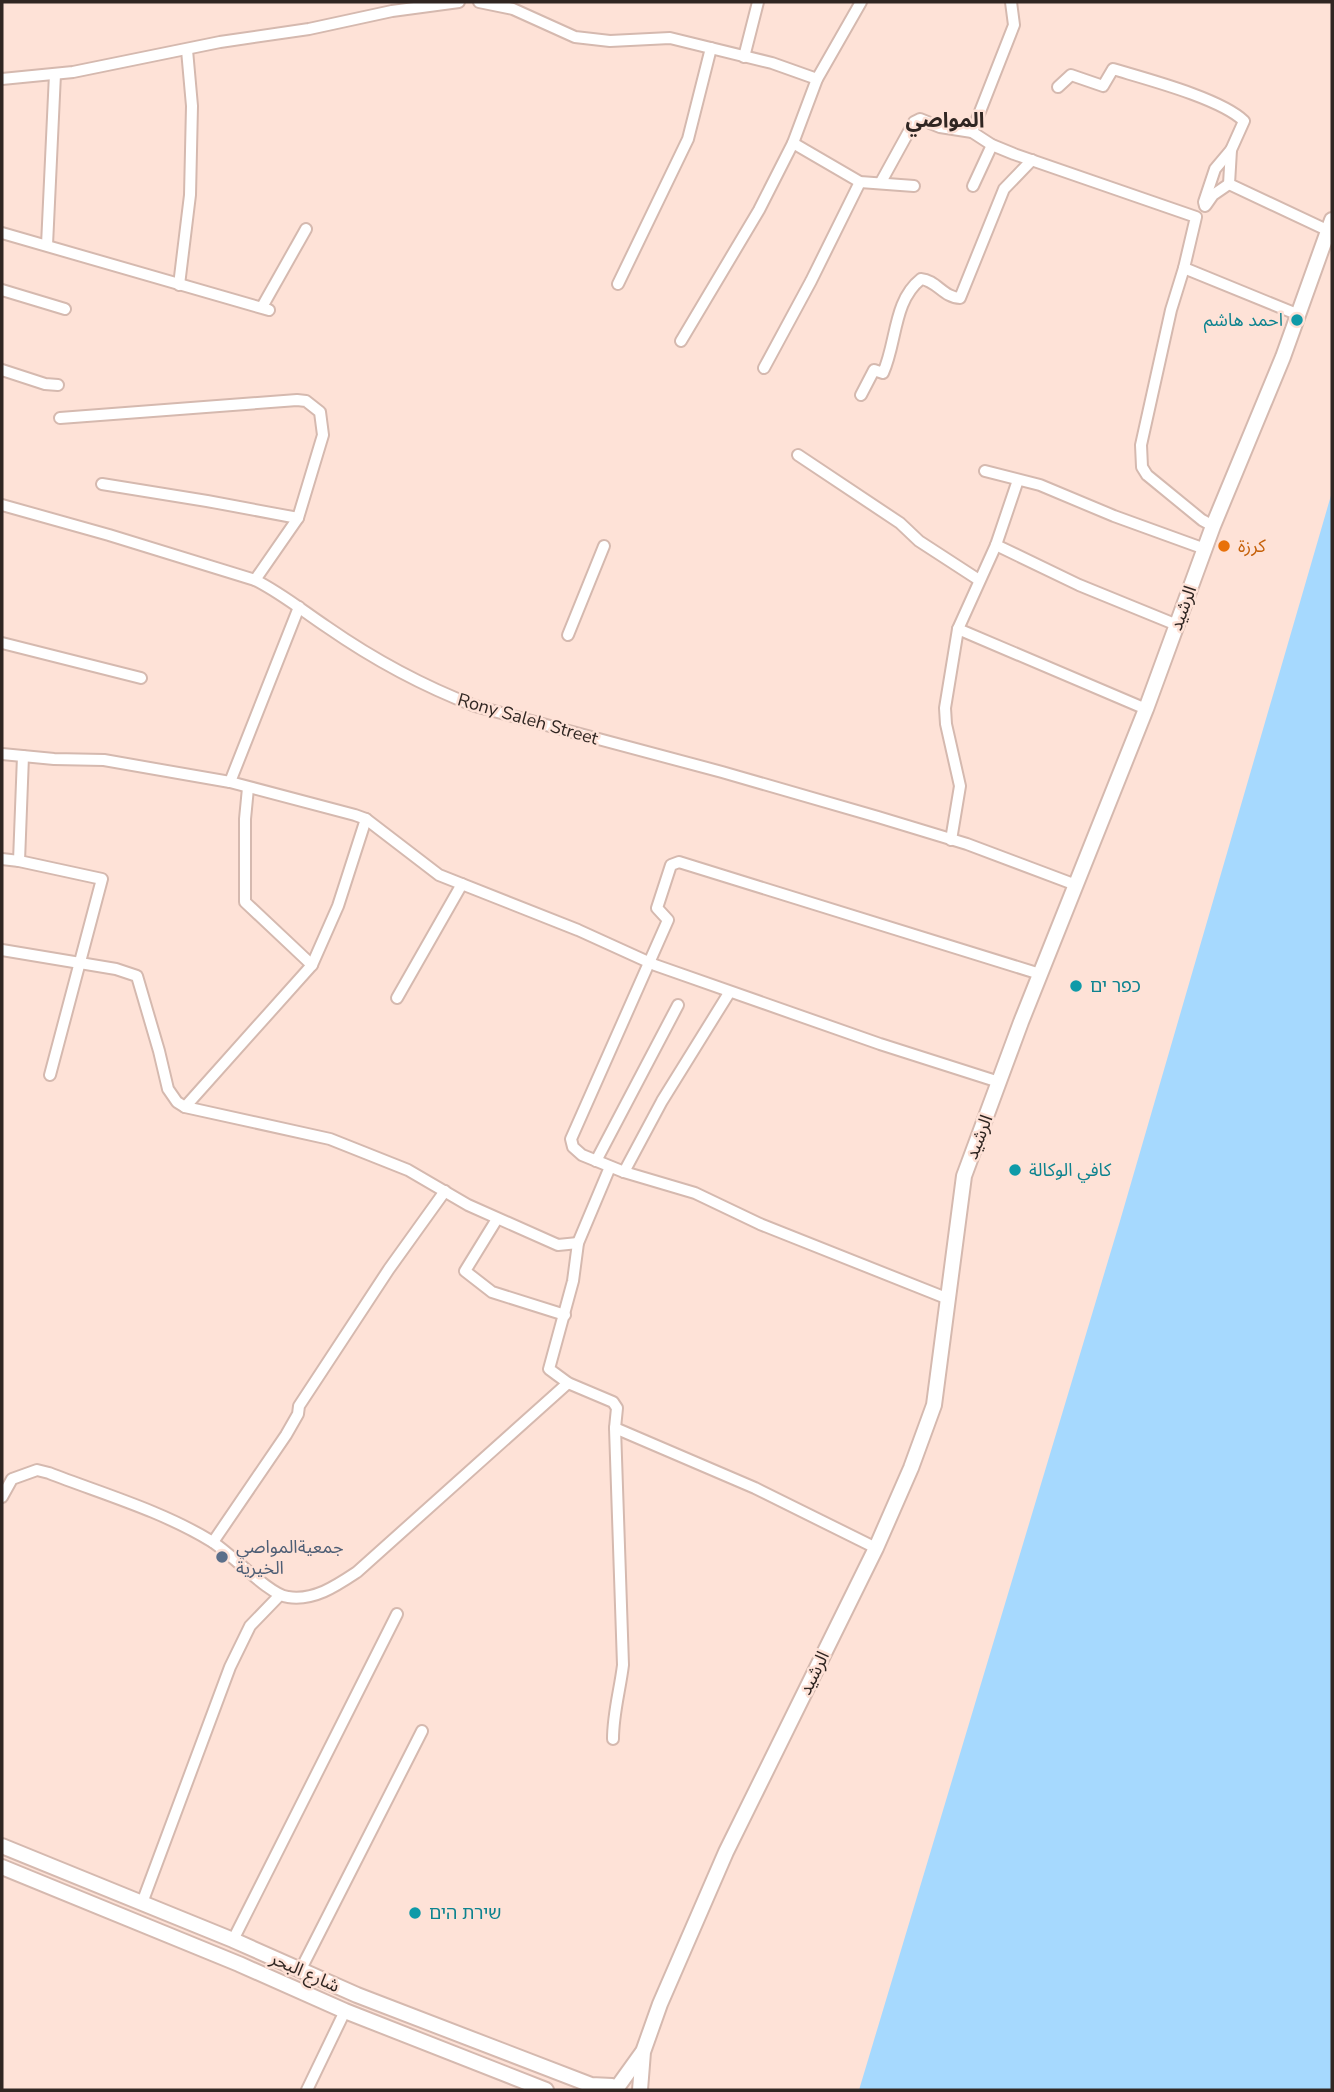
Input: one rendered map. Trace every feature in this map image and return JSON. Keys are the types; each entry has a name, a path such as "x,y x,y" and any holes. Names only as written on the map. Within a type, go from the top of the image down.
{"main road":[{"name":"الرشيد","path":"640,2090 643,2052 660,2004 726,1853 876,1548 911,1468 934,1405 964,1176 1040,974 1146,709 1213,526 1299,315 1331,225"},
{"name":"شارع البحر","path":"2,1846 358,1994 590,2085 634,2090"},
{"name":"شارع البحر","path":"2,1867 239,1964 345,2011 546,2090"},
{"name":"الرشيد","path":"613,2087 643,2052"}],"street":[{"path":"2,79 55,74 220,42 309,29 392,11 459,2"},
{"path":"479,2 513,9 575,37 610,41 670,38 780,66 817,79"},
{"path":"744,57 758,2"},
{"path":"681,341 759,210 793,143 817,79 861,2"},
{"path":"972,132 1014,25 1011,2"},
{"path":"618,284 688,139 711,48"},
{"path":"179,285 191,195 192,106 187,50"},
{"path":"1058,87 1071,75 1103,86 1113,68 1229,110 1244,121 1231,150 1215,169 1205,206"},
{"path":"47,245 55,74"},
{"path":"881,182 914,122 920,119 940,127 972,132 992,145 1196,217"},
{"path":"793,143 860,182 914,186"},
{"path":"972,186 992,145"},
{"path":"1229,184 1231,150"},
{"path":"861,395 874,370 883,373 890,359 901,306 914,284 920,279 928,279 952,298 960,298 1004,189 1032,160"},
{"path":"764,368 860,182"},
{"path":"1213,526 1147,475 1140,457 1146,419 1196,217 1213,195 1229,184"},
{"path":"1229,184 1331,225"},
{"path":"2,233 265,309 306,229"},
{"path":"1184,268 1299,315"},
{"path":"2,290 65,309"},
{"path":"2,370 45,384 58,385"},
{"path":"60,418 297,400 315,406 320,412 323,435 298,518 255,580"},
{"path":"798,455 979,580"},
{"path":"985,471 1040,485 1124,520 1205,549"},
{"path":"951,840 960,786 945,708 958,629 996,544 1018,480"},
{"path":"102,484 298,518"},
{"name":"Rony Saleh Street","path":"2,505 255,580 277,591 385,664 443,694 475,706 722,772 951,840 1076,885"},
{"path":"996,544 1079,585 1177,625"},
{"path":"568,635 604,545"},
{"path":"230,782 299,607"},
{"path":"958,629 1146,709"},
{"path":"2,643 141,677"},
{"path":"2,754 104,760 230,782 366,819 439,875 578,930 683,976 999,1082"},
{"path":"19,861 23,756"},
{"path":"248,788 244,832 245,902 312,965"},
{"path":"185,1107 312,965 338,906 366,819"},
{"path":"2,861 19,861 102,879 50,1075"},
{"path":"946,1298 760,1224 695,1193 596,1161 582,1155 573,1147 571,1139 668,920 657,908 671,865 678,863 1040,974"},
{"path":"397,998 462,884"},
{"path":"2,950 80,962 137,976 167,1089 177,1102 185,1107 330,1139 408,1170 497,1219 558,1245 578,1243"},
{"path":"624,1172 662,1101 729,992"},
{"path":"596,1161 678,1004"},
{"path":"611,1167 578,1243 573,1282 549,1369 568,1382 613,1402 617,1408 615,1428 623,1665 613,1717 614,1739"},
{"path":"213,1542 286,1435 299,1406 389,1269 445,1192"},
{"path":"497,1219 465,1271 492,1292 565,1315"},
{"path":"2,1497 12,1479 37,1470 49,1473 175,1522 213,1542 279,1595 303,1597 322,1593 357,1572 568,1382"},
{"path":"615,1428 755,1488 876,1548"},
{"path":"142,1903 230,1667 250,1626 279,1595"},
{"path":"233,1940 397,1614"},
{"path":"301,1969 422,1731"},
{"path":"307,2090 345,2011"}],"water":[{"path":"1332,492 1332,2090 859,2090 1120,1221"}],"place":[{"name":"احمد هاشم","path":"1297,320"},
{"name":"كرزة","path":"1224,546"},
{"name":"כפר ים","path":"1076,986"},
{"name":"كافي الوكالة","path":"1015,1170"},
{"name":"جمعيةالمواصي الخيرية","path":"222,1557"},
{"name":"שירת הים","path":"415,1913"}],"district":[{"name":"المواصي","path":"945,120"}]}
